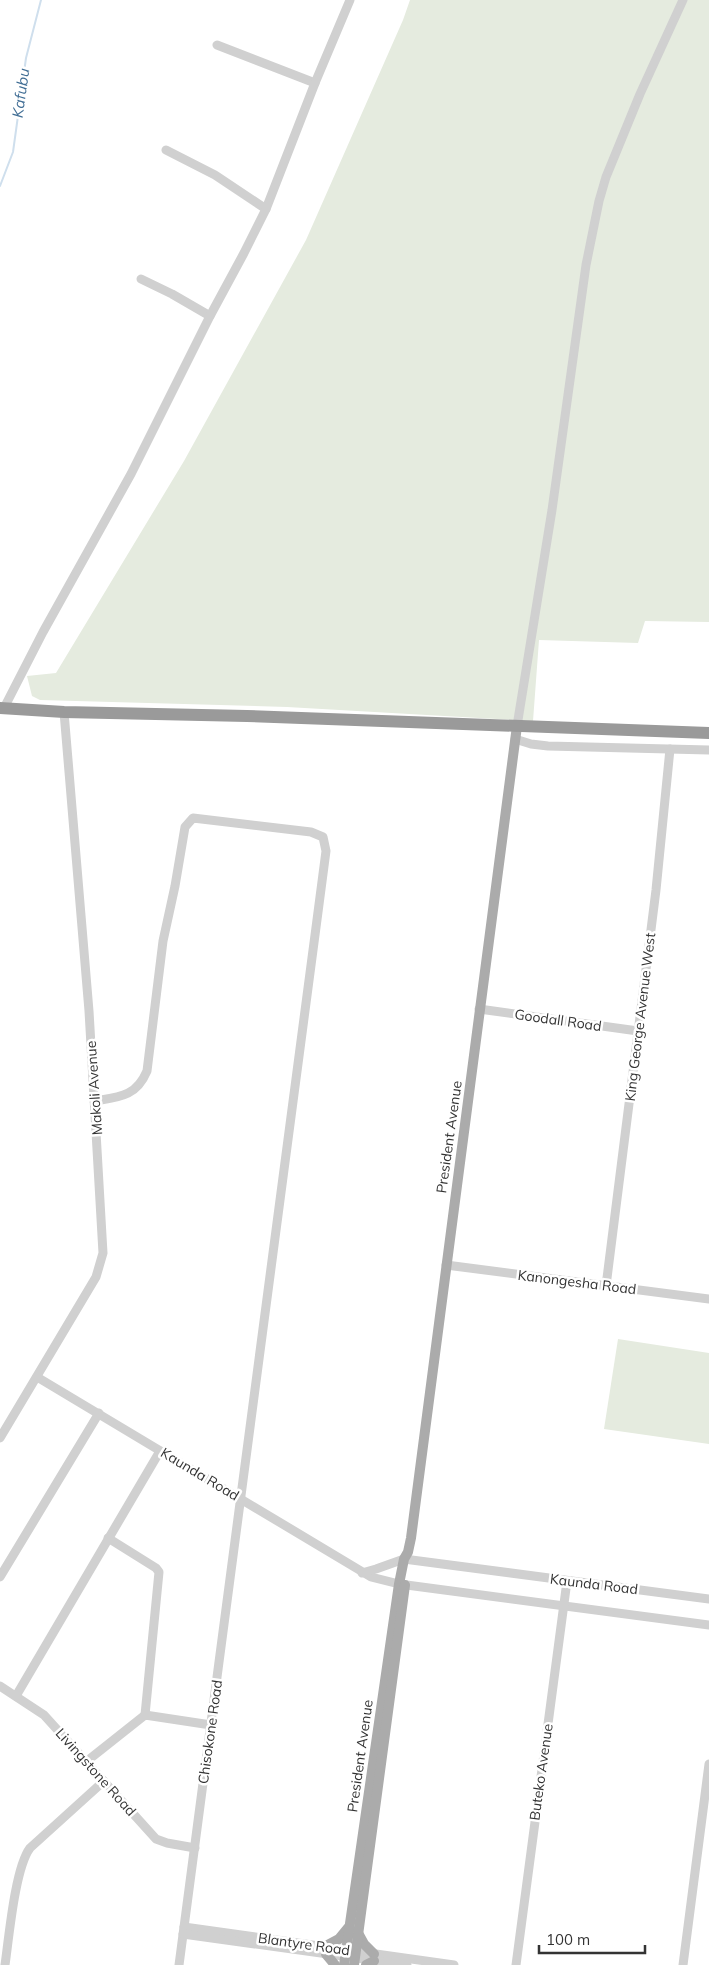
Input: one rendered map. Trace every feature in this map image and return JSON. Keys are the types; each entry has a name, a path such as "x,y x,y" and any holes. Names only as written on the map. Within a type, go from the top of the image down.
{"highway":[{"path":"2,708 64,712 247,716 709,733"}],"main road":[{"name":"President Avenue","path":"350,1958 348,1928 407,1557 517,726"},
{"name":"President Avenue","path":"350,1958 358,1933 402,1585"},
{"path":"335,1965 325,1951 348,1928"},
{"path":"358,1933 371,1960"}],"street":[{"path":"2,708 131,474 266,209 315,83 350,0"},
{"path":"517,726 554,500 586,265 599,201 606,178 640,94 683,0"},
{"path":"217,45 315,83"},
{"path":"166,150 215,175 266,209"},
{"path":"141,279 210,316"},
{"name":"Makoli Avenue","path":"0,1438 96,1276 103,1253 94,1101 64,712"},
{"path":"515,739 531,744 548,746 709,750"},
{"name":"King George Avenue West","path":"606,1286 656,890 670,749"},
{"name":"Chisokone Road","path":"94,1101 122,1096 132,1092 138,1086 147,1070 163,941 185,827 188,822 193,818 311,832 323,837 326,851 179,1965"},
{"name":"Goodall Road","path":"479,1009 638,1031"},
{"name":"Kanongesha Road","path":"446,1265 709,1299"},
{"name":"Kaunda Road","path":"37,1377 241,1498 361,1573 402,1585 709,1625"},
{"path":"0,1577 99,1413"},
{"path":"16,1696 160,1451"},
{"path":"87,1761 145,1715 159,1572 156,1568 108,1538"},
{"name":"Kaunda Road","path":"361,1573 376,1570 407,1557 567,1581 709,1599"},
{"name":"Buteko Avenue","path":"515,1964 567,1581"},
{"name":"Livingstone Road","path":"0,1686 44,1715 156,1839 195,1848"},
{"path":"145,1715 211,1725"},
{"path":"682,1965 709,1764"},
{"path":"5,1965 16,1892 26,1854 30,1848 104,1781"},
{"name":"Blantyre Road","path":"183,1930 325,1951 350,1958 454,1965"},
{"name":"Blantyre Road","path":"371,1960 407,1965"}],"shaded area":[{"path":"410,0 709,0 709,622 645,621 638,643 539,640 533,721 287,707 40,700 32,696 27,676 56,673 184,461 306,240 403,20"},
{"path":"618,1339 709,1353 709,1444 604,1429"}],"waterway":[{"name":"Kafubu","path":"0,186 13,152 26,58 41,0"}]}
